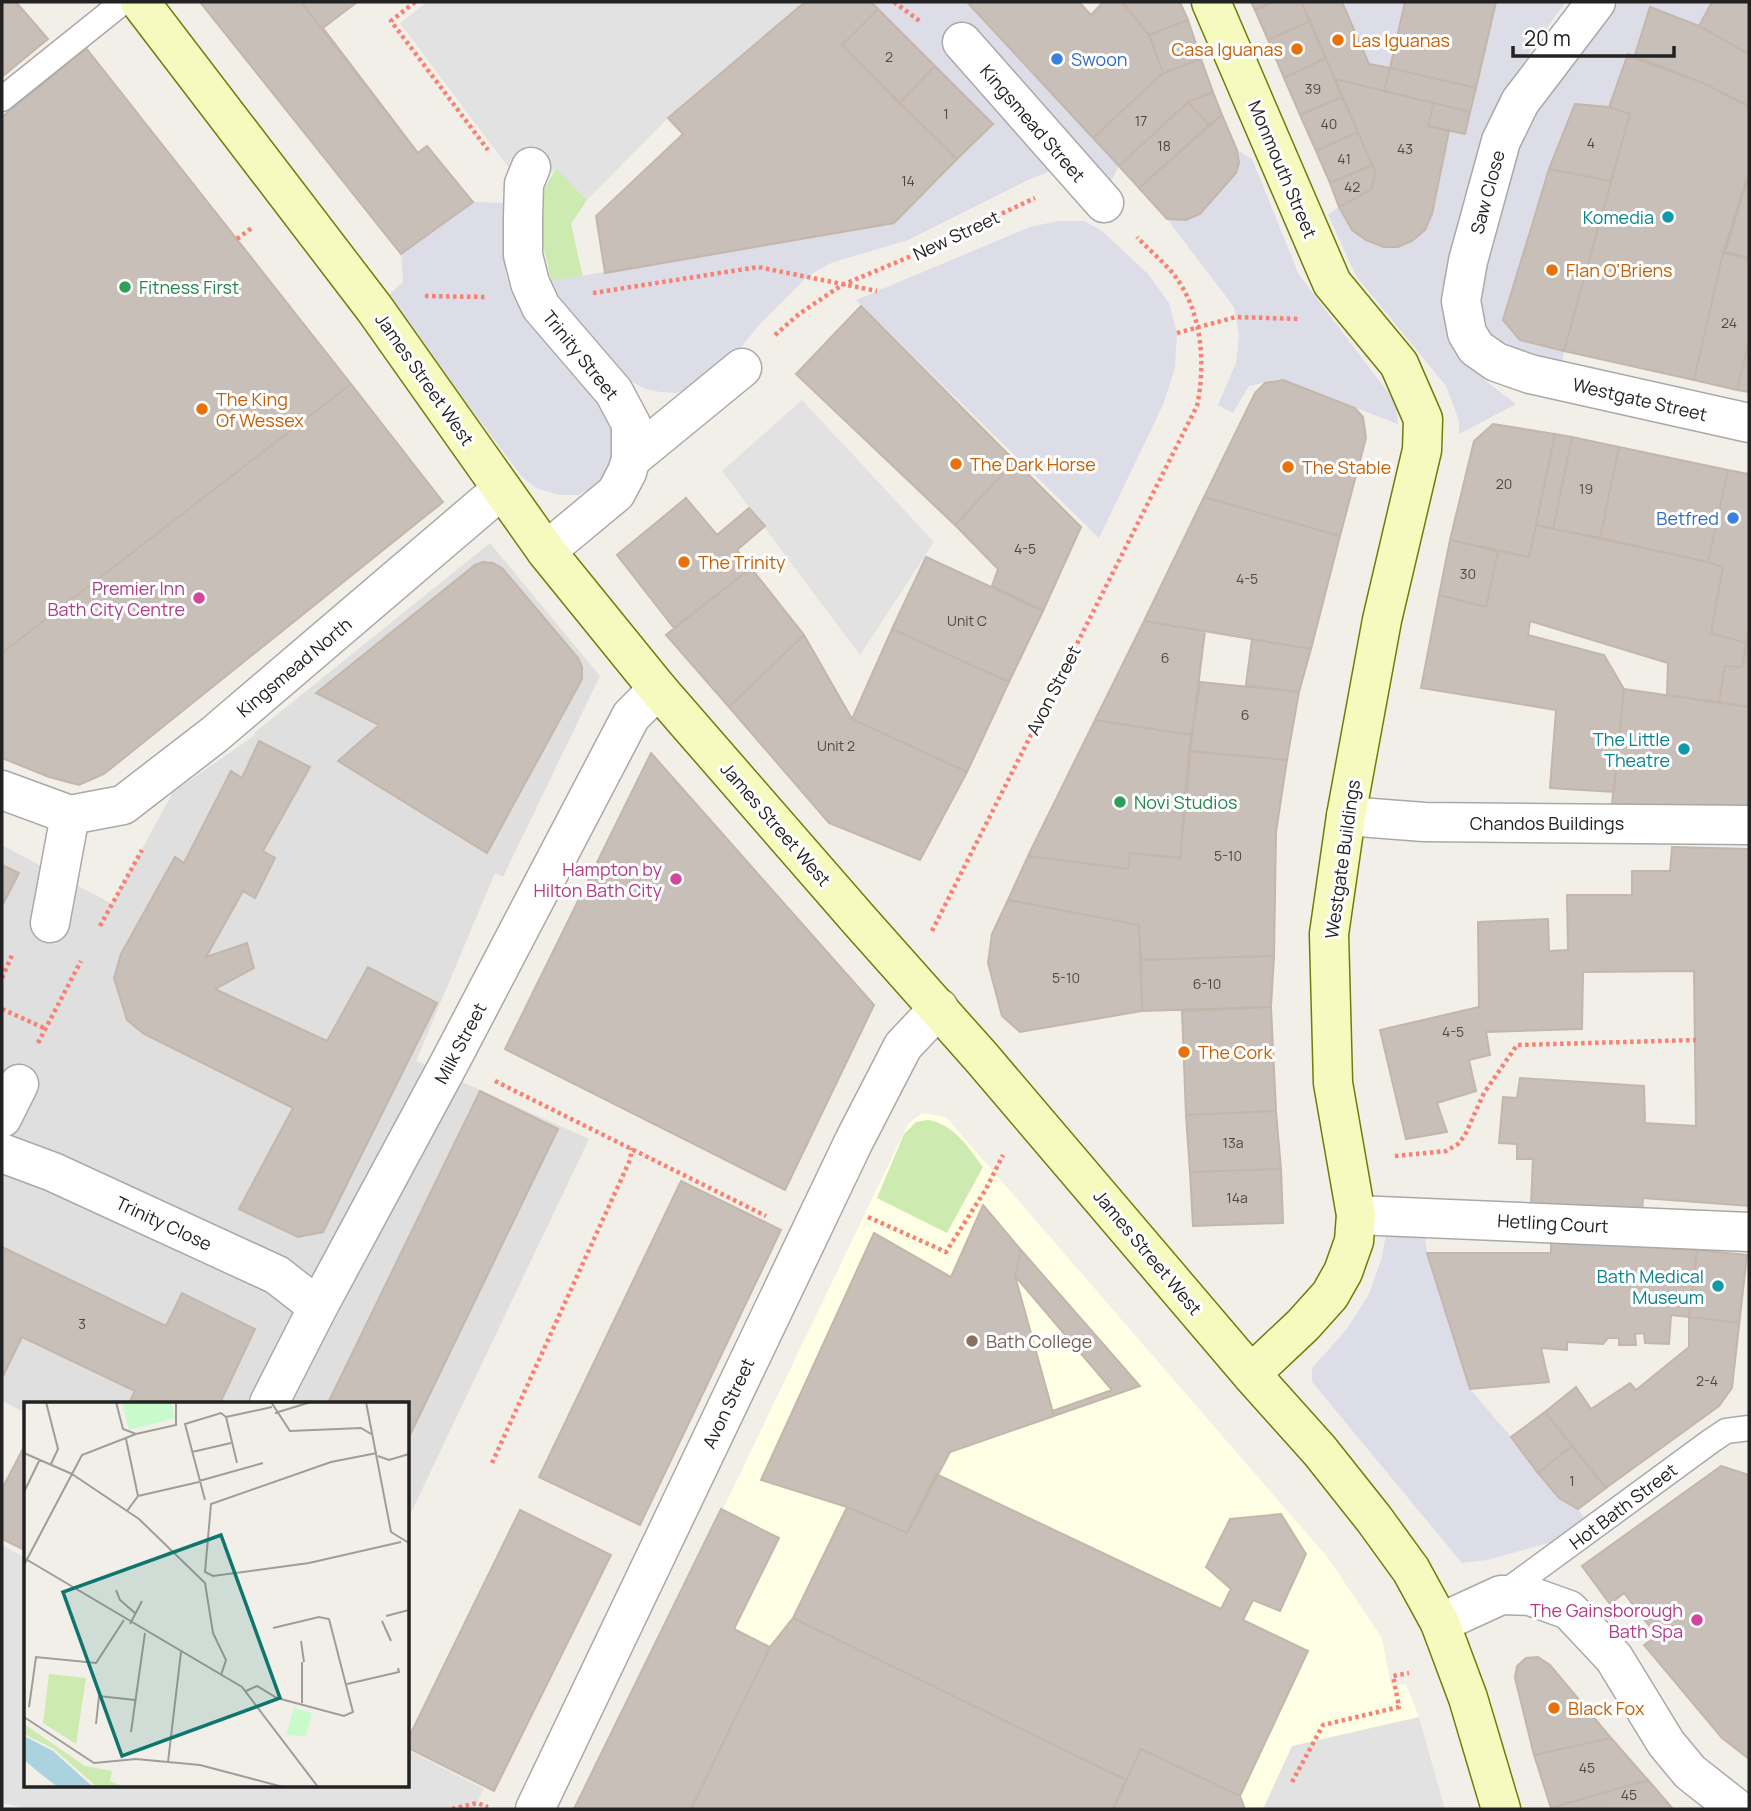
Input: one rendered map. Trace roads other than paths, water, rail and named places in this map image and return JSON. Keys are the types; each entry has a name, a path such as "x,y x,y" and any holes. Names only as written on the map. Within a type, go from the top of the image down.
{"street":[{"name":"James Street West","path":"140,2 374,308 546,551 658,689 850,911 910,974 1251,1374 1320,1451 1374,1519 1411,1570 1440,1623 1468,1699 1502,1809"},
{"name":"Monmouth Street","path":"1211,2 1332,283 1367,328"},
{"name":"Saw Close","path":"1530,374 1496,362 1476,348 1467,333 1461,301 1468,261 1500,141 1520,102 1596,2"},
{"name":"Kingsmead Street","path":"962,42 1104,203"},
{"name":"Trinity Street","path":"531,167 524,184 523,255 536,297 541,307 614,392 631,424 631,459 616,493 546,551"},
{"name":"Westgate Buildings","path":"1251,1374 1303,1325 1330,1295 1343,1272 1354,1241 1356,1215 1333,1083 1329,934 1346,816 1382,620 1422,450 1423,419 1416,398 1399,365 1367,328"},
{"name":"Westgate Street","path":"1530,374 1749,423"},
{"path":"631,459 734,375"},
{"name":"Kingsmead North","path":"70,815 123,805 170,771 502,489"},
{"name":"Milk Street","path":"270,1402 631,716 658,689"},
{"path":"2,790 70,815 50,923"},
{"name":"Chandos Buildings","path":"1346,816 1424,822 1749,825"},
{"name":"Avon Street","path":"535,1809 807,1237 903,1046 939,1008"},
{"path":"2,1118 19,1084"},
{"name":"Trinity Close","path":"2,1153 53,1172 277,1275 318,1307"},
{"name":"Hetling Court","path":"1356,1215 1749,1232"},
{"path":"1440,1623 1501,1595 1530,1595 1569,1610 1614,1658 1666,1743 1690,1772 1737,1809"}],"lane":[{"path":"2,99 123,2"},
{"name":"Hot Bath Street","path":"1501,1595 1711,1441 1726,1431 1749,1428"}],"place":[{"name":"Las Iguanas","path":"1338,40"},
{"name":"Casa Iguanas","path":"1297,49"},
{"name":"Swoon","path":"1057,59"},
{"name":"Komedia","path":"1668,217"},
{"name":"Flan O'Briens","path":"1552,270"},
{"name":"Fitness First","path":"125,287"},
{"name":"The King Of Wessex","path":"202,409"},
{"name":"The Dark Horse","path":"956,464"},
{"name":"The Stable","path":"1288,467"},
{"name":"Betfred","path":"1733,518"},
{"name":"The Trinity","path":"684,562"},
{"name":"Premier Inn Bath City Centre","path":"199,598"},
{"name":"The Little Theatre","path":"1684,749"},
{"name":"Novi Studios","path":"1120,802"},
{"name":"Hampton by Hilton Bath City","path":"676,879"},
{"name":"The Cork","path":"1184,1052"},
{"name":"Bath Medical Museum","path":"1718,1286"},
{"name":"Bath College","path":"972,1341"},
{"name":"The Gainsborough Bath Spa","path":"1697,1620"},
{"name":"Black Fox","path":"1554,1708"}]}
